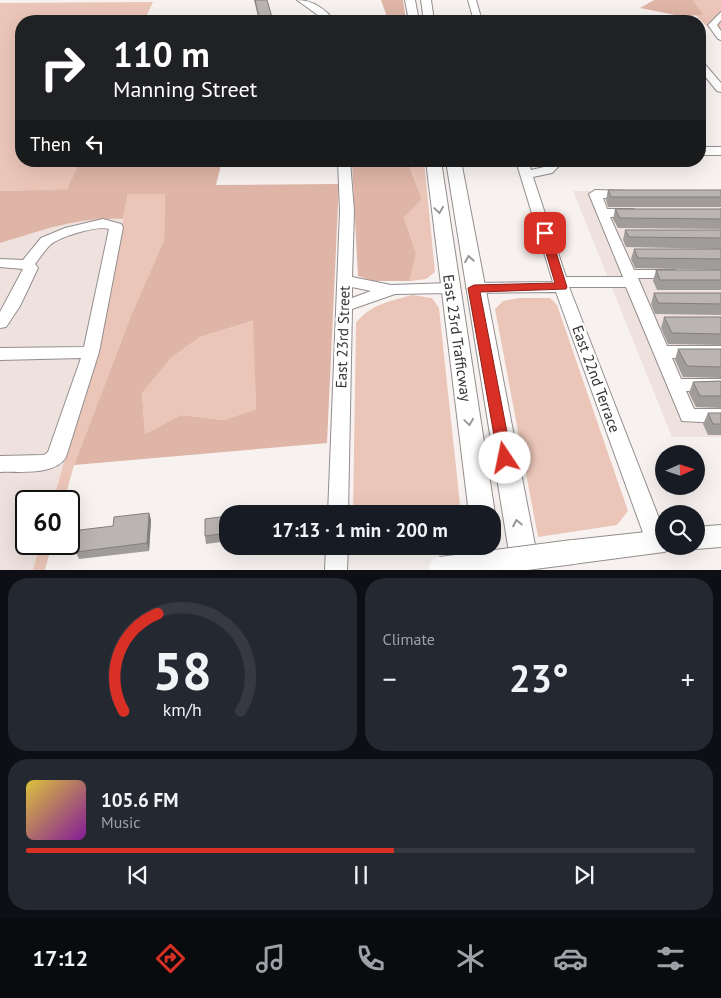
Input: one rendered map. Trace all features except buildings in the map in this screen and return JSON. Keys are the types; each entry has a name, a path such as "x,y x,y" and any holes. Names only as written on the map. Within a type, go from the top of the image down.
{"main road":[{"path":"410,0 413,15"},
{"path":"426,0 429,15"},
{"name":"East 23rd Trafficway","path":"434,167 481,505"},
{"name":"East 23rd Trafficway","path":"454,167 474,288 526,570"},
{"path":"705,537 721,536"},
{"path":"434,570 655,542"},
{"path":"488,555 490,570"}],"street":[{"path":"301,0 312,5 324,15"},
{"path":"472,0 476,15"},
{"path":"721,15 712,25 721,37"},
{"path":"706,71 721,89"},
{"path":"706,151 721,151"},
{"name":"East 23rd Street","path":"338,505 347,211 344,167"},
{"name":"East 22nd Terrace","path":"524,167 561,284 655,528"},
{"path":"526,175 548,170 551,167"},
{"path":"643,194 595,194 688,416 721,416"},
{"path":"602,212 652,213"},
{"path":"0,464 46,462 56,458 91,352 116,227 103,223 70,231 46,241 27,264"},
{"path":"611,234 631,234"},
{"path":"620,253 638,253"},
{"path":"0,263 27,264 31,268 12,306 0,323"},
{"path":"474,288 561,284 633,285 693,274"},
{"path":"345,280 367,286 392,289 450,288"},
{"path":"633,285 657,297"},
{"path":"344,306 392,289"},
{"path":"648,321 666,321"},
{"path":"0,354 91,352"},
{"path":"661,352 721,352"},
{"path":"675,385 721,385"},
{"path":"336,570 337,555"}],"shaded area":[{"path":"381,0 403,0 405,15 386,15"},
{"path":"654,0 692,0 703,14 675,15 640,8"},
{"path":"680,0 721,0 721,40 706,25 706,15 695,15"},
{"path":"153,2 147,15 15,15 15,167 77,167 67,189 0,191 0,3"},
{"path":"77,167 220,167 216,185 339,184 327,443 74,465 132,313 164,240 165,194 128,194 123,219 75,222 0,243 0,191 67,189","holes":["253,321 256,409 224,420 181,415 145,434 142,393 172,357 200,337"]},
{"path":"352,167 410,167 422,199 404,218 416,253 410,281 373,281 358,276"},
{"path":"410,167 425,167 435,272 426,279 410,281 416,253 404,218 422,199"},
{"path":"573,191 721,191 721,437 672,437"},
{"path":"128,194 165,194 164,240 132,313 74,465 67,490 56,490 102,328"},
{"path":"97,218 123,219 102,328 56,490 15,490 15,555 37,555 33,570 0,570 0,243 76,220"},
{"path":"412,295 432,298 439,308 460,505 353,505 356,323 367,312 388,302"},
{"path":"519,298 550,298 557,305 628,511 617,525 538,537 495,309 503,301"},
{"path":"254,321 256,409 224,420 181,415 145,434 142,393 172,357 200,337"},
{"path":"37,555 49,555 45,570 33,570"}],"route":[{"path":"505,458 474,288 562,287 545,233"}]}
